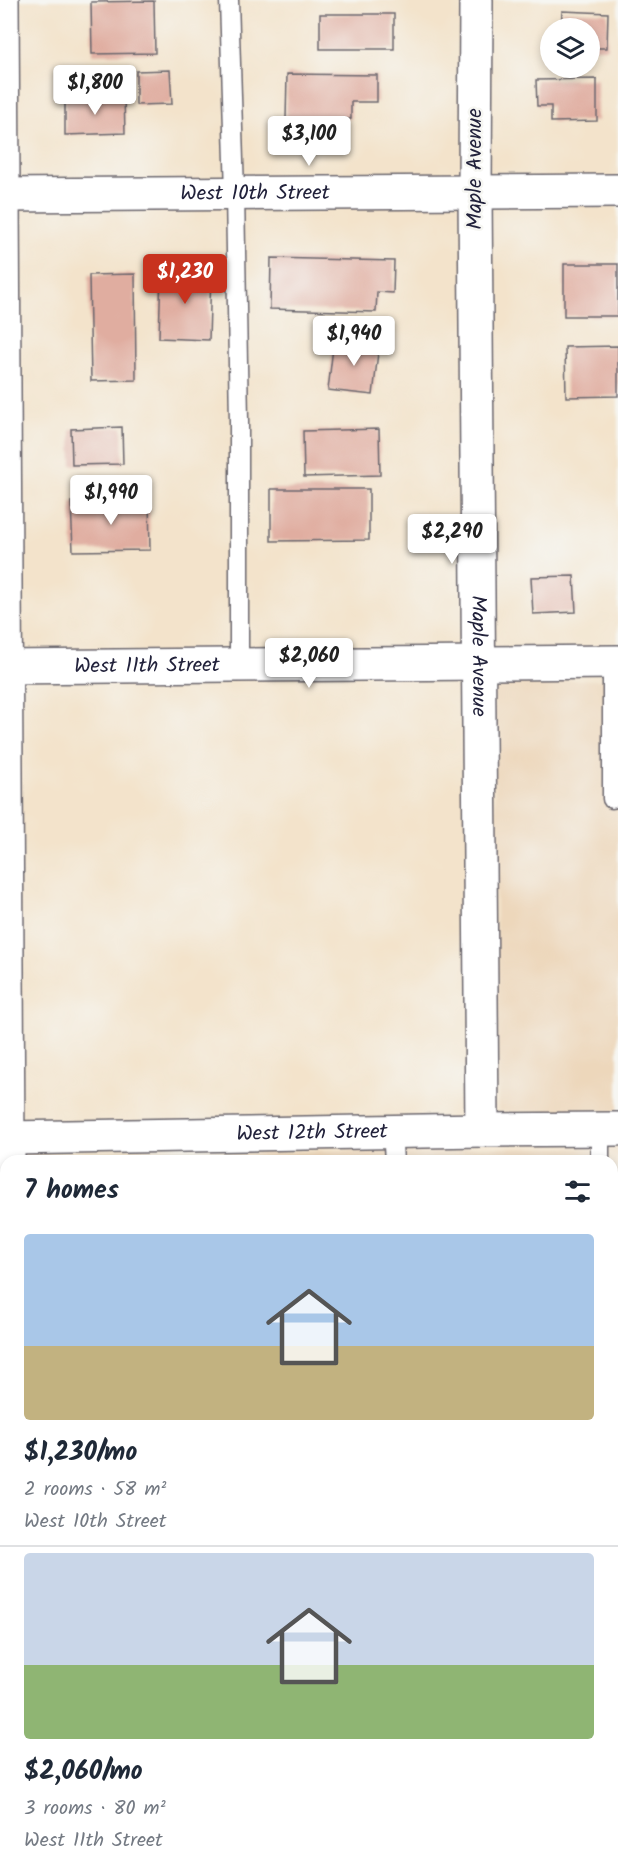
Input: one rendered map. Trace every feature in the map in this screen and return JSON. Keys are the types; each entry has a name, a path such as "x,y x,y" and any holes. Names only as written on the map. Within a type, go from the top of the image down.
{"street":[{"path":"2,0 2,667 8,1150"},
{"name":"Maple Avenue","path":"476,0 475,191 482,1130"},
{"name":"West 10th Street","path":"2,195 618,190"},
{"name":"West 11th Street","path":"2,667 615,662"},
{"name":"West 12th Street","path":"8,1150 393,1146 482,1130 606,1140"}],"lane":[{"path":"230,0 236,193 239,665"},
{"path":"612,799 615,662"}],"shaded area":[{"path":"494,680 618,680 618,1111 498,1111"},
{"path":"618,1147 618,1155 126,1155"}],"building":[{"path":"154,1 155,53 92,54 91,2"},
{"path":"562,11 608,13 607,48 600,48 600,18 562,18"},
{"path":"320,14 394,14 394,49 320,49"},
{"path":"170,70 172,104 136,105 136,71"},
{"path":"287,74 377,75 377,102 351,102 351,119 286,119"},
{"path":"597,79 597,121 551,122 551,106 537,106 536,80"},
{"path":"124,97 125,133 65,135 65,98"},
{"path":"271,258 394,261 393,293 377,292 376,312 270,309"},
{"path":"564,264 618,264 618,316 564,316"},
{"path":"161,271 211,272 209,340 159,338"},
{"path":"135,274 136,380 91,381 89,275"},
{"path":"334,339 379,344 373,395 328,390"},
{"path":"618,346 618,396 566,397 565,347"},
{"path":"122,427 123,464 72,465 71,429"},
{"path":"379,429 380,475 304,477 303,431"},
{"path":"271,489 369,489 369,540 271,541"},
{"path":"149,501 150,550 73,551 71,502"},
{"path":"574,576 576,612 533,614 531,577"}]}
